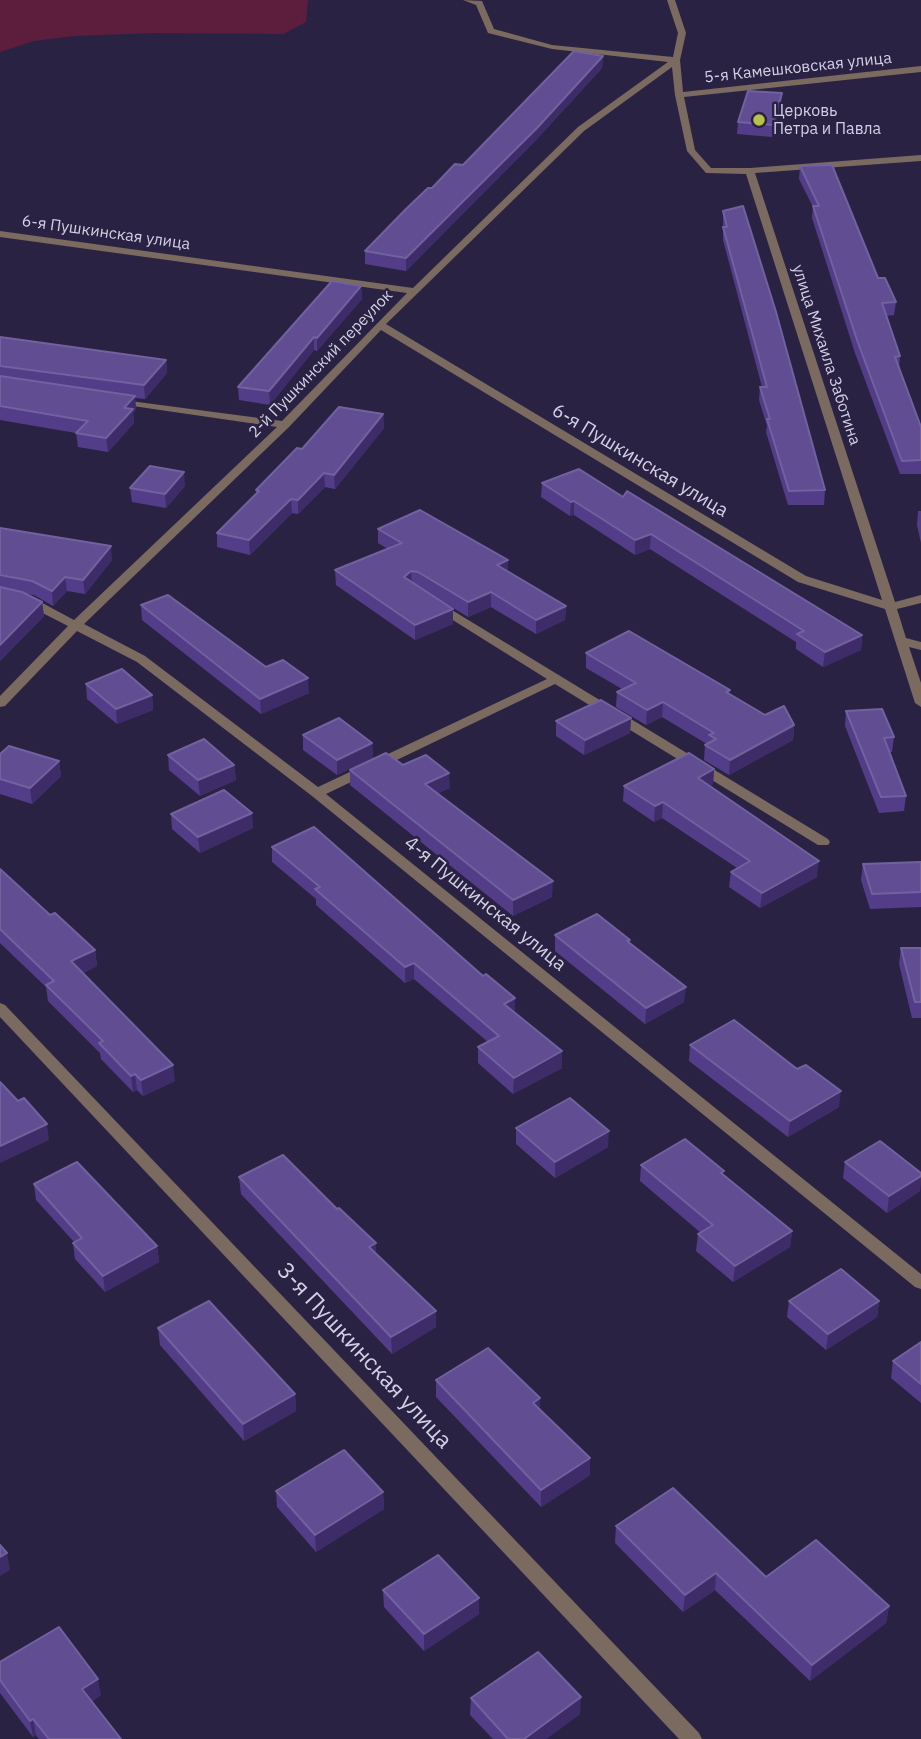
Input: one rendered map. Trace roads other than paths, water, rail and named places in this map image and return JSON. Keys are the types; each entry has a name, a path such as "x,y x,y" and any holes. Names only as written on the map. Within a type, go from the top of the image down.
{"street":[{"path":"467,0 479,3 491,31 552,47 676,60"},
{"path":"671,0 682,33 676,60 679,96 691,151 709,171 921,158"},
{"name":"2-й Пушкинский переулок","path":"0,703 77,624 285,425 380,325 581,129 676,60"},
{"name":"5-я Камешковская улица","path":"679,96 921,69"},
{"name":"улица Михаила Заботина","path":"750,170 921,703"},
{"name":"6-я Пушкинская улица","path":"0,234 415,291"},
{"name":"6-я Пушкинская улица","path":"380,325 802,579 891,607"},
{"path":"109,400 285,425"},
{"name":"4-я Пушкинская улица","path":"0,595 29,601 141,659 317,793 921,1283"},
{"path":"891,607 921,598"},
{"path":"425,599 824,842"},
{"path":"903,641 921,646"},
{"path":"317,793 556,679"},
{"name":"3-я Пушкинская улица","path":"0,1008 692,1739"}],"place":[{"name":"Церковь Петра и Павла","path":"759,120"}]}
